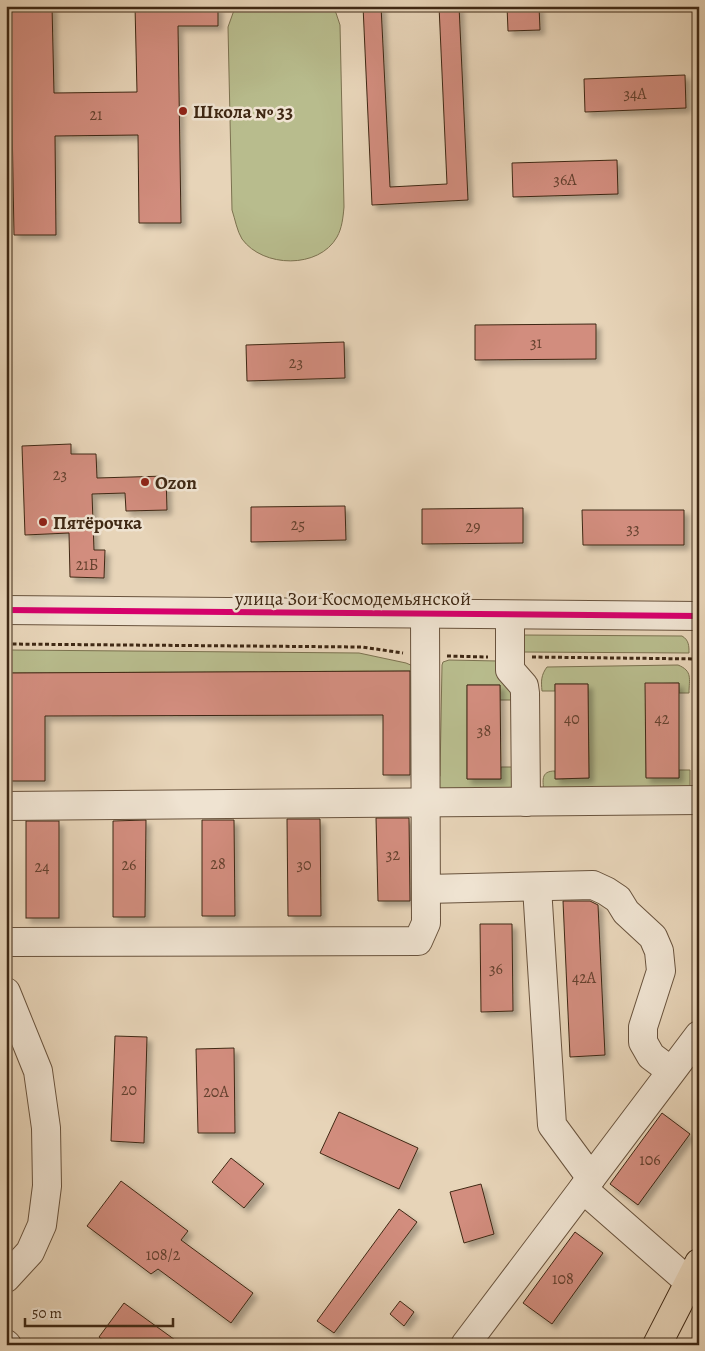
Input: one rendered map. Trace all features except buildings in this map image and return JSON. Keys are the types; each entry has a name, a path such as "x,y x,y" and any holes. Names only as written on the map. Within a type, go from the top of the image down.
{"main road":[{"path":"657,1345 694,1272"}],"street":[{"name":"улица Зои Космодемьянской","path":"6,610 699,616"},
{"path":"6,942 418,941 426,923 425,614"},
{"path":"510,615 510,670 524,686 525,693 526,802"},
{"path":"699,616 699,628"},
{"path":"6,806 699,800"},
{"path":"426,889 593,885 618,899 626,912 653,937 659,951 661,971 643,1027 643,1042 652,1056 671,1072"},
{"path":"537,887 552,1125 587,1183 694,1272"},
{"path":"6,992 38,1071 46,1128 47,1186 42,1225 30,1252 6,1278"},
{"path":"465,1345 699,1035"}],"path":[{"path":"6,644 362,647 425,656 699,659"}],"green space":[{"path":"237,6 331,6 336,13 340,25 343,219 339,234 329,247 318,255 305,259 277,260 263,255 251,249 242,239 237,229 232,210 228,27"},
{"path":"524,635 682,636 687,641 689,653 521,652 522,637"},
{"path":"11,650 359,653 406,663 419,671 6,673 6,655"},
{"path":"449,660 498,661 514,687 514,700 500,700 500,685 467,685 467,779 500,779 501,767 514,767 516,782 505,795 436,796 434,784 440,776 442,665 443,662"},
{"path":"678,665 683,667 688,673 689,693 679,693 679,683 646,684 646,777 679,778 679,770 690,770 690,789 544,793 544,778 550,771 555,771 556,779 589,778 588,684 555,684 555,691 542,691 542,678 547,667"}],"cycle path":[{"path":"6,610 699,616"}],"place":[{"name":"Школа № 33","path":"183,111"},
{"name":"Ozon","path":"145,482"},
{"name":"Пятёрочка","path":"43,522"}]}
